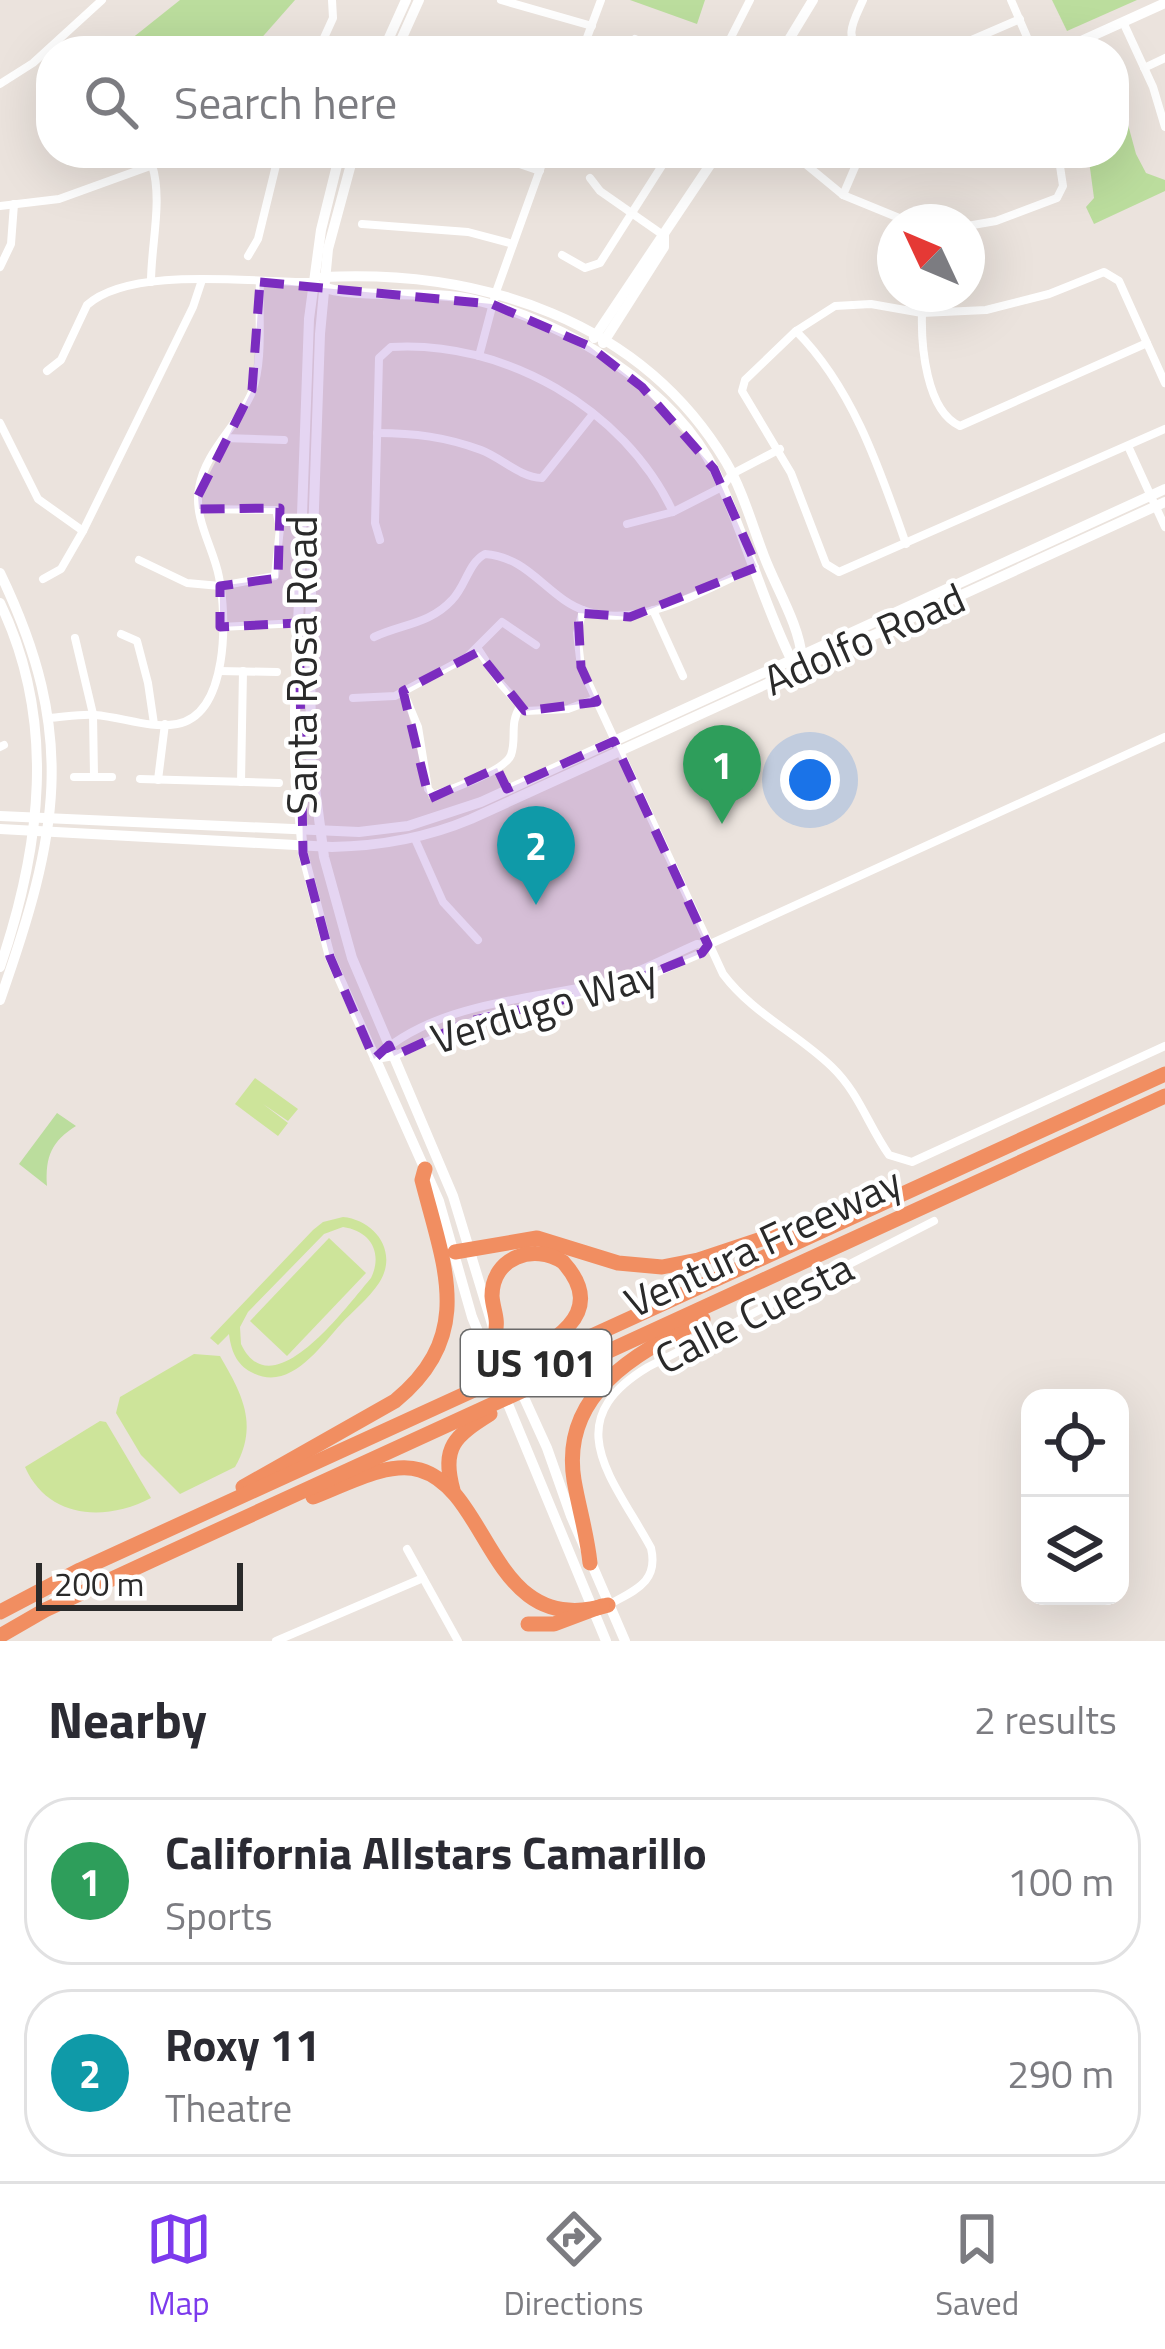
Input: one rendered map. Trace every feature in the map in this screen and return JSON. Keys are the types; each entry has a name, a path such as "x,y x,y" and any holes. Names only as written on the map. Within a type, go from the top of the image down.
{"highway":[{"name":"Ventura Freeway","path":"0,1612 1165,1074"},
{"name":"Ventura Freeway","path":"0,1636 45,1610 1165,1096"},
{"path":"159,1535 395,1401 424,1374 443,1338 450,1299 422,1180 425,1169"},
{"path":"462,1250 537,1238 618,1263 681,1264 912,1190"},
{"path":"419,1416 563,1334 579,1303 569,1269 543,1252 521,1254 509,1261 494,1284 497,1339"},
{"path":"590,1563 573,1462 582,1418 595,1393 631,1359 793,1267"},
{"path":"456,1504 447,1465 454,1444 479,1421 550,1379"},
{"path":"270,1507 293,1504 399,1468 429,1473 456,1504 494,1581"},
{"path":"516,1619 554,1624 598,1610"}],"main road":[{"path":"390,36 406,0"},
{"path":"403,36 419,0"},
{"path":"791,36 813,0"},
{"path":"1093,36 1165,2"},
{"name":"Santa Rosa Road","path":"337,168 312,282 295,764 302,845 330,957 535,1420 590,1563 598,1610"},
{"name":"Santa Rosa Road","path":"349,168 325,282 310,623 310,757 319,831 352,958 453,1196 468,1304 598,1610"},
{"path":"597,343 656,241 708,168"},
{"path":"312,282 415,278 545,308 597,343 693,418 732,474 798,660"},
{"path":"597,343 668,410 706,456 798,660"},
{"name":"Adolfo Road","path":"0,816 35,824 302,845 373,845 416,838 460,824 798,660 1157,501 1165,488"},
{"path":"0,573 38,742 35,824 0,967"},
{"path":"0,603 49,718 50,825 28,922 0,1000"},
{"name":"Adolfo Road","path":"50,825 359,832 408,826 460,810 617,746"},
{"name":"Adolfo Road","path":"0,829 35,824"},
{"path":"598,1610 606,1641"},
{"path":"598,1610 626,1641"}],"street":[{"path":"63,36 103,0"},
{"path":"325,36 333,18 332,0"},
{"path":"501,0 592,26"},
{"path":"588,36 601,0"},
{"path":"732,36 750,0"},
{"path":"851,36 863,0"},
{"path":"1011,0 1027,36"},
{"path":"981,36 1020,19"},
{"path":"1124,22 1165,128"},
{"path":"1144,68 1165,58"},
{"path":"0,84 36,60"},
{"path":"0,206 59,199 144,168"},
{"path":"151,282 157,196 152,168"},
{"path":"248,256 258,239 275,168"},
{"path":"530,168 539,171"},
{"path":"479,356 494,298 540,168"},
{"path":"562,255 585,268 594,267 660,168"},
{"path":"810,168 843,196 877,209"},
{"path":"843,196 855,168"},
{"path":"985,223 1058,198 1063,186 1060,168"},
{"path":"590,178 600,191 664,236"},
{"path":"0,267 11,244 14,204"},
{"path":"362,224 468,232 513,244"},
{"path":"1165,382 1119,281 1109,273 1099,273 1049,295 1002,307 922,313 843,304 820,312 796,331 742,387 779,449 830,568 844,572 1165,429"},
{"path":"43,579 61,568 83,532 194,307 202,280"},
{"path":"47,370 61,360 93,299 151,282 312,282"},
{"path":"49,718 93,714 159,724 187,721 213,695 219,671 220,586 199,509 199,485 252,391 260,282"},
{"path":"922,313 925,369 953,424 967,425 1147,344"},
{"path":"796,331 834,381 872,451 906,544"},
{"path":"380,540 374,523 379,358 383,350 414,345 479,356 533,375 593,414 646,467 673,512"},
{"path":"377,434 416,433 463,444 536,478 551,469 593,414"},
{"path":"0,424 38,499 83,532"},
{"path":"222,438 284,440"},
{"path":"1128,446 1165,527"},
{"path":"627,524 673,512 779,449"},
{"path":"139,560 181,581 220,586 275,576 279,514 272,508 199,509"},
{"path":"374,637 437,614 458,594 473,563 485,554 523,565 561,598 583,610 630,617 757,567"},
{"path":"583,610 578,653 595,699 723,974 742,997 816,1052 849,1084 886,1150 902,1161 934,1152 1165,1046"},
{"path":"652,610 683,676"},
{"path":"353,698 391,697 403,691 478,649 504,621 536,645"},
{"path":"220,627 299,623"},
{"path":"122,634 136,641 159,724 158,780"},
{"path":"75,638 93,714 94,776"},
{"path":"478,649 520,707 539,713 595,699"},
{"path":"219,671 277,672"},
{"path":"241,782 243,671"},
{"path":"403,691 417,725 430,793 452,789 497,768 511,756 512,723 520,707"},
{"name":"Verdugo Way","path":"374,1059 484,1016 635,982 1165,737"},
{"path":"497,768 507,789"},
{"path":"74,777 112,777"},
{"path":"140,779 279,783"},
{"path":"416,838 443,902 478,940"},
{"name":"Calle Cuesta","path":"598,1610 642,1586 654,1564 651,1548 595,1435 611,1395 648,1366 934,1222"},
{"path":"406,1549 458,1641"},
{"path":"275,1641 423,1578"}],"highlighted area":[{"path":"260,282 492,304 589,346 642,387 714,469 757,567 630,617 578,613 581,667 597,702 525,711 478,652 403,691 429,799 497,768 507,789 614,741 708,945 702,953 615,988 470,1021 394,1056 389,1045 374,1059 330,957 303,853 299,623 220,627 220,586 278,578 280,508 199,509 198,496 252,390"}],"green space":[{"path":"180,0 295,0 263,36 135,36"},
{"path":"630,0 705,0 697,24"},
{"path":"1052,0 1137,0 1067,31"},
{"path":"1129,128 1146,173 1165,180 1165,191 1094,224 1086,207 1094,198 1090,168 1129,168"},
{"path":"255,1078 298,1109 288,1121 263,1104 288,1123 278,1136 235,1104"},
{"path":"57,1113 76,1126 52,1150 47,1186 19,1164"},
{"path":"355,1219 374,1231 385,1249 385,1271 366,1299 302,1365 278,1377 251,1372 235,1356 229,1334 218,1345 210,1338 323,1222","holes":["343,1227 367,1238 375,1252 371,1278 308,1347 271,1366 254,1361 241,1344 240,1327 248,1312 324,1234"]},
{"path":"329,1238 366,1273 287,1356 250,1321"},
{"path":"194,1354 220,1356 241,1397 246,1437 235,1467 180,1494 141,1455 116,1413 120,1397"},
{"path":"100,1421 106,1422 151,1498 115,1511 63,1506 35,1484 25,1467"}],"place":[{"name":"California Allstars Camarillo","path":"722,824"},
{"name":"Roxy 11","path":"536,905"}]}
